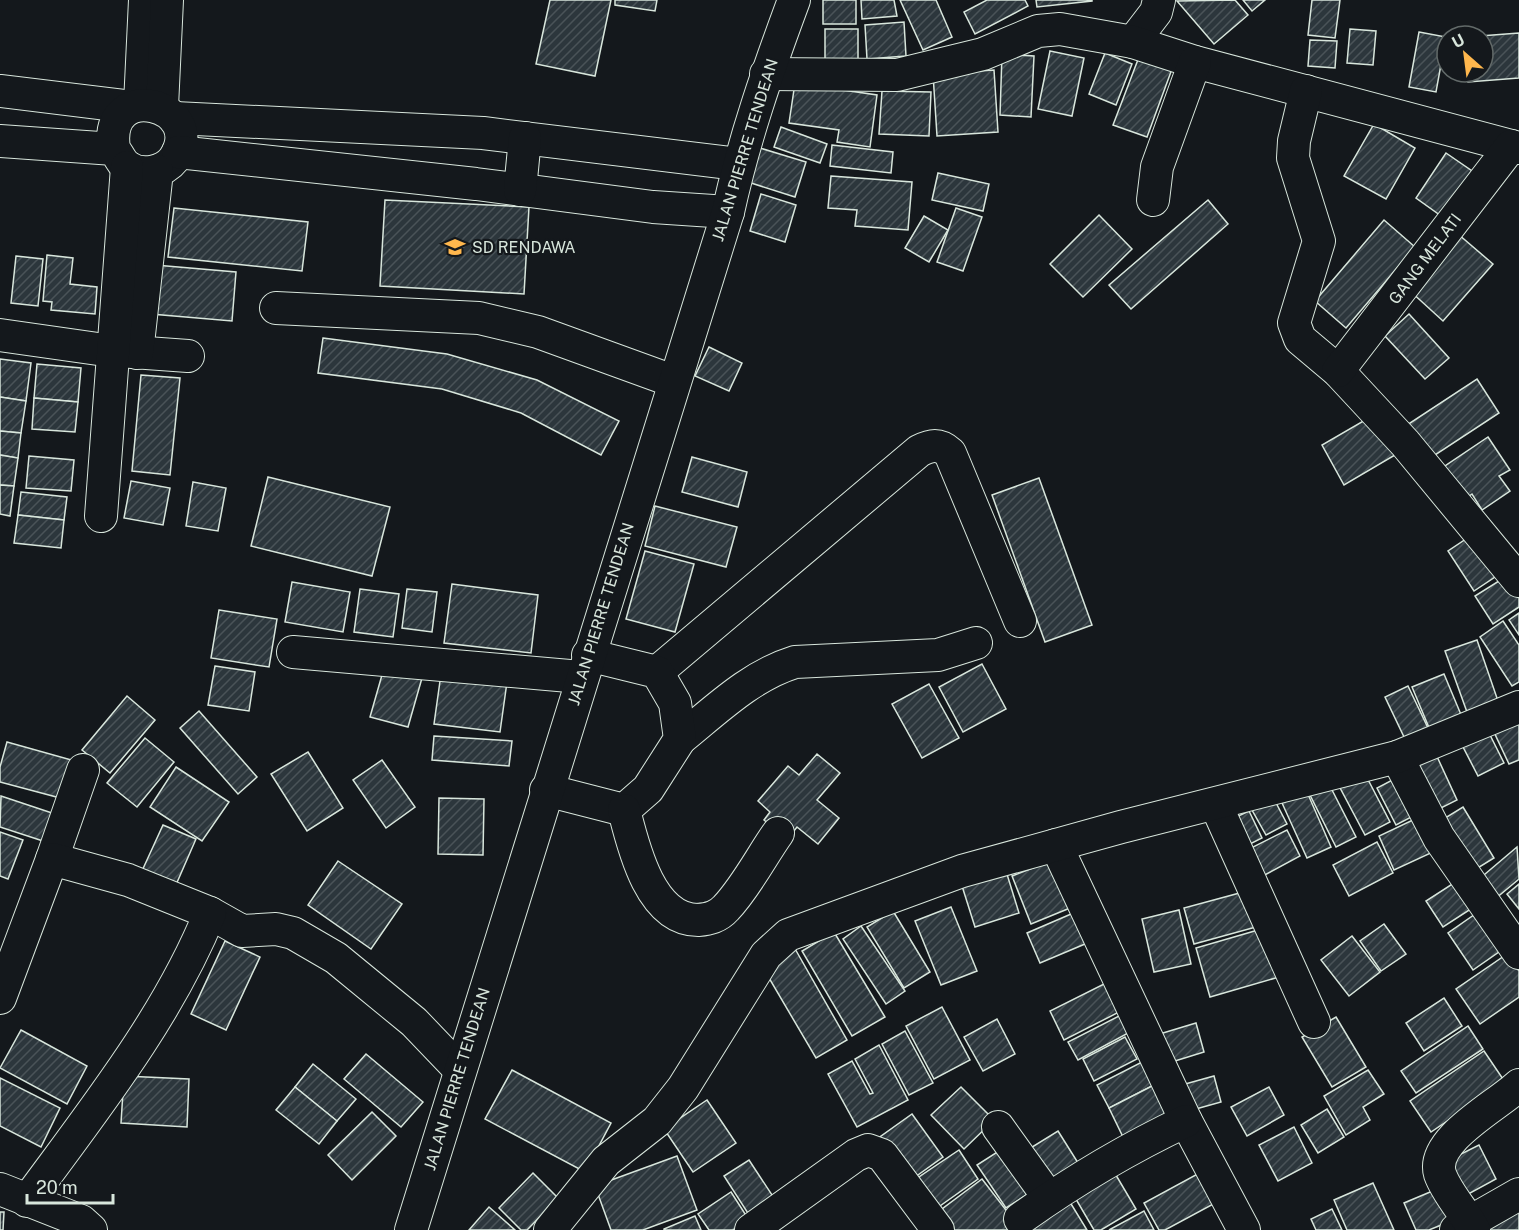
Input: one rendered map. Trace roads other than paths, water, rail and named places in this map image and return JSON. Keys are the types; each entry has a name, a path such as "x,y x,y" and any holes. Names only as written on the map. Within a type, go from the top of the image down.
{"street":[{"path":"101,516 125,352 168,161 181,134 152,109 145,0"},
{"path":"152,109 167,0"},
{"name":"JALAN PIERRE TENDEAN","path":"411,1230 459,1069 728,212 738,164 766,74 794,0"},
{"path":"1133,42 1156,12 1159,0"},
{"path":"766,74 897,75 983,54 1038,31 1060,29 1133,42 1195,62 1515,147"},
{"path":"1153,200 1157,167 1195,62"},
{"path":"0,91 152,109 483,133 738,164"},
{"path":"1306,92 1294,141 1293,158 1319,241 1294,323 1300,339 1338,371 1405,443 1519,581"},
{"path":"125,352 120,158 112,136 121,114 152,109"},
{"path":"520,190 525,138"},
{"path":"0,141 120,158 142,172 168,161 520,190 653,207 728,212"},
{"name":"GANG MELATI","path":"1338,371 1515,147"},
{"path":"276,308 478,318 538,333 674,381"},
{"path":"0,335 125,352 188,356"},
{"path":"293,652 585,666 657,672 919,451 932,445 944,448 950,453 1020,621"},
{"path":"624,810 648,789 680,739 752,682 774,669 795,662 938,655 976,643"},
{"path":"657,672 675,703 680,739"},
{"path":"550,1230 606,1161 657,1121 683,1088 766,955 788,935 962,872 1056,845 1398,757 1519,707"},
{"path":"1398,757 1439,838 1519,953"},
{"path":"0,998 7,963 52,859 83,770"},
{"path":"546,790 624,810"},
{"path":"1216,805 1314,1022"},
{"path":"624,810 637,860 659,898 674,914 692,920 710,920 726,909 777,833"},
{"path":"1056,845 1186,1121 1244,1230"},
{"path":"52,859 128,880 210,913 242,931 276,929 293,933 336,958 414,1022 459,1069"},
{"path":"92,1230 81,1221 13,1195 77,1133 175,989 210,913"},
{"path":"1519,1085 1445,1144 1438,1161 1441,1176 1467,1228 1519,1194"},
{"path":"1020,1218 1131,1148 1186,1121"},
{"path":"998,1127 1049,1198"},
{"path":"751,1230 786,1220 856,1155 868,1150 882,1155 938,1230"}],"place":[{"name":"SD RENDAWA","path":"455,247"}]}
